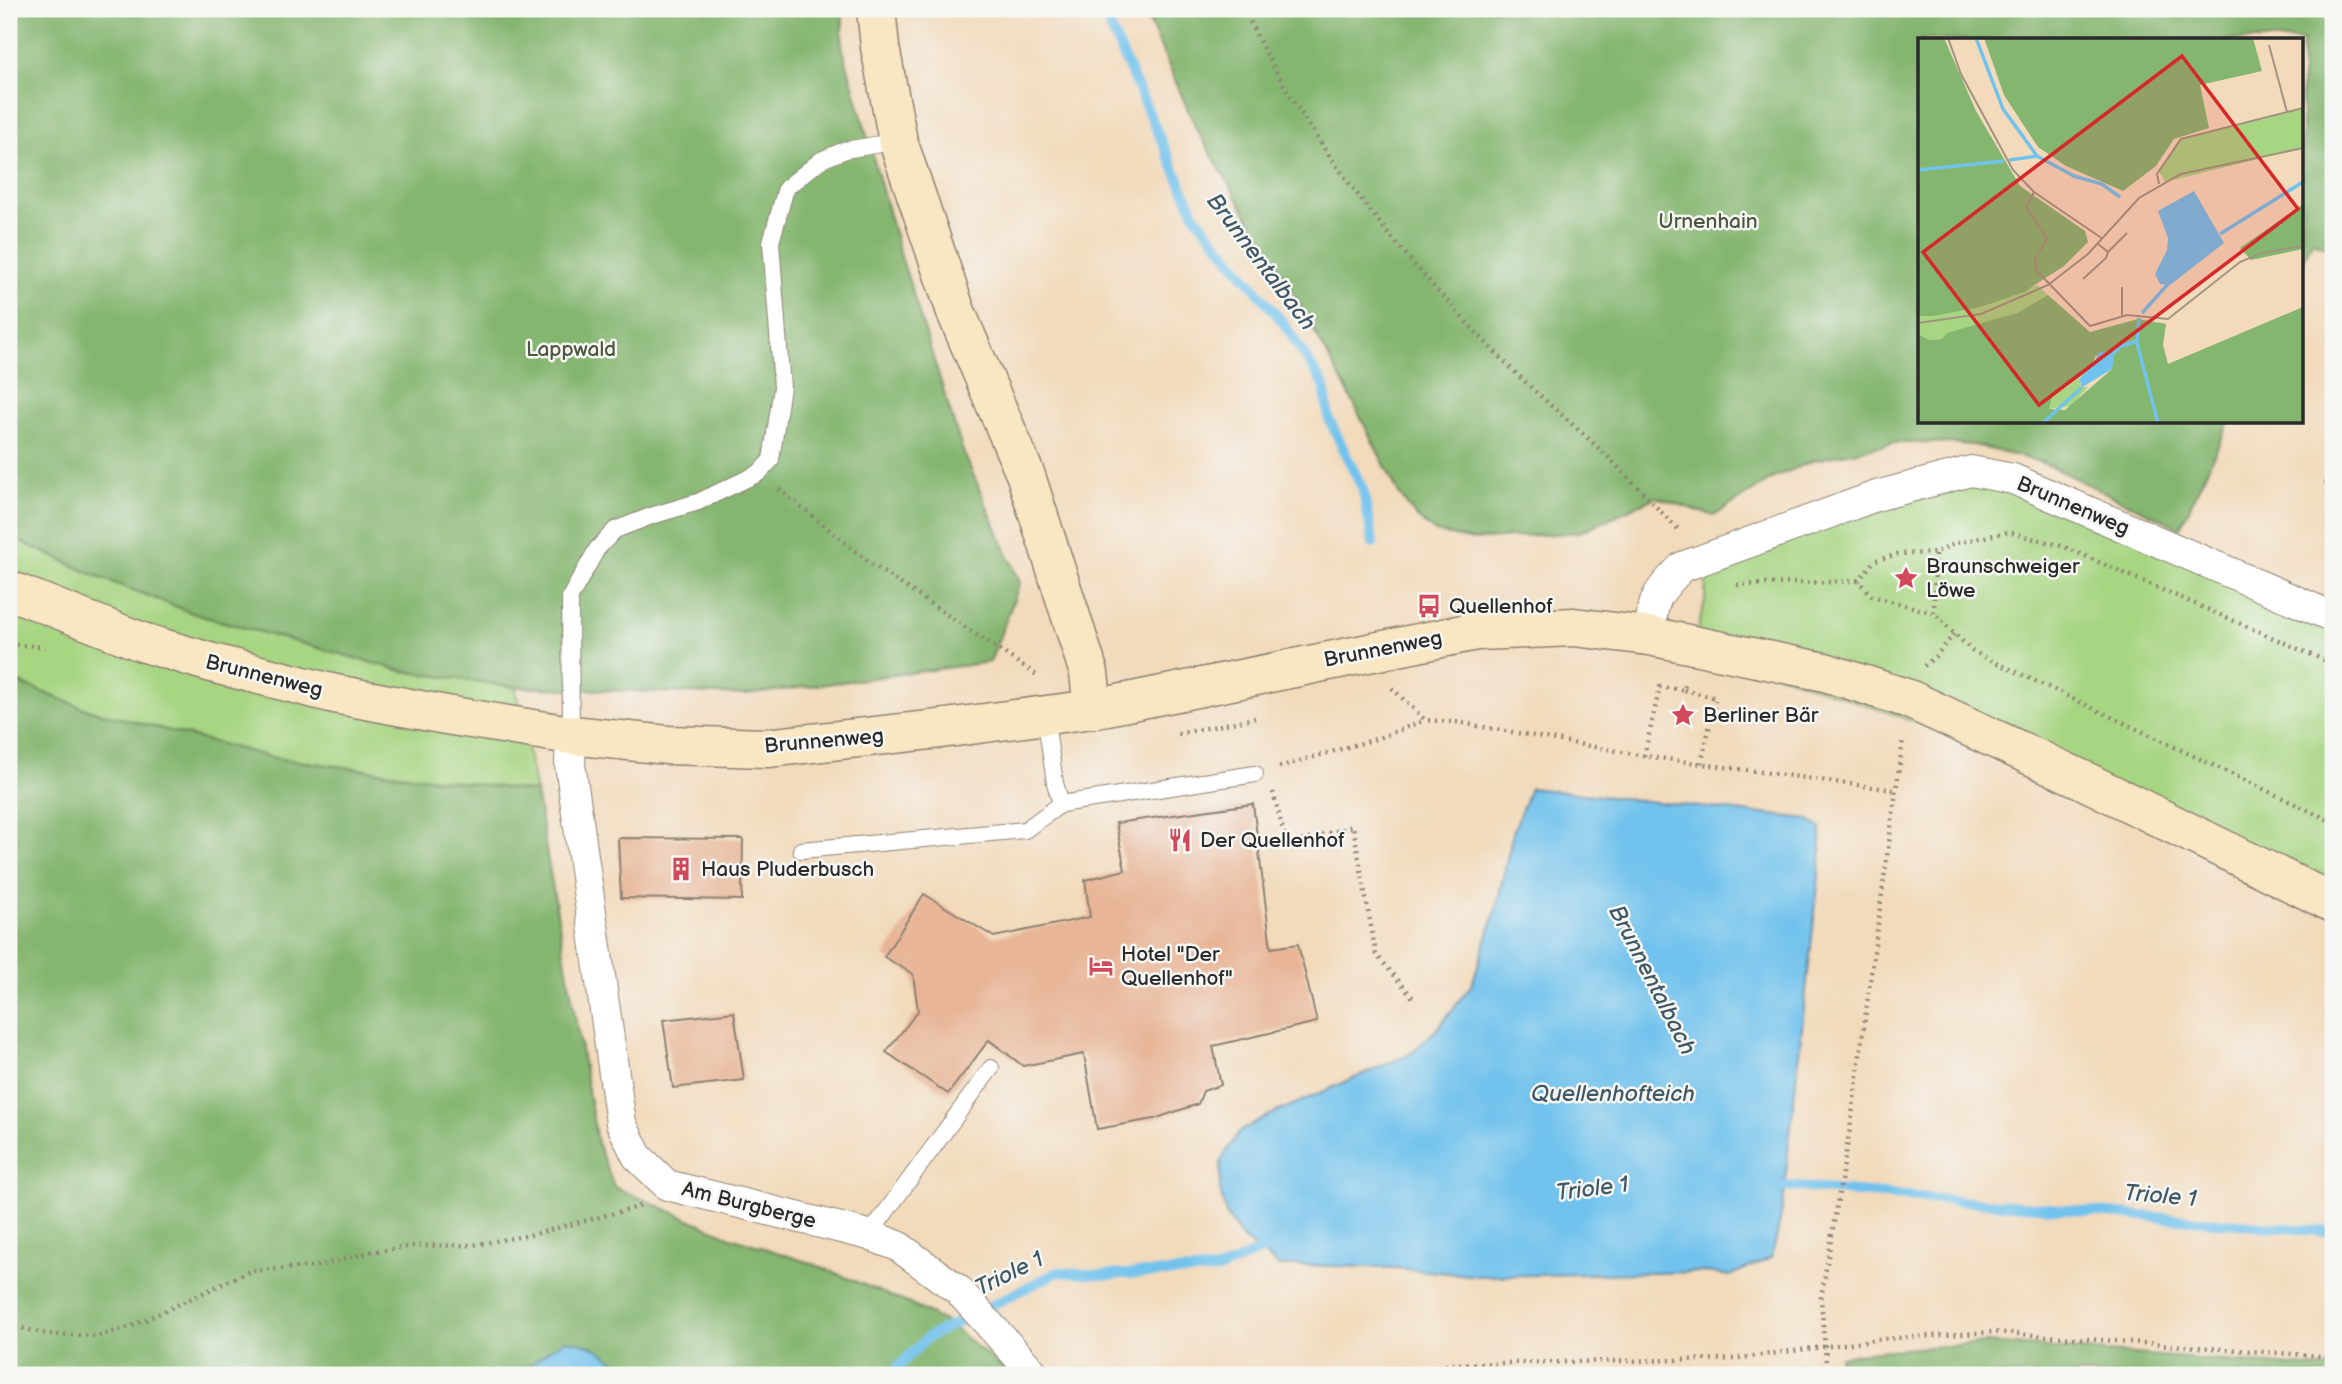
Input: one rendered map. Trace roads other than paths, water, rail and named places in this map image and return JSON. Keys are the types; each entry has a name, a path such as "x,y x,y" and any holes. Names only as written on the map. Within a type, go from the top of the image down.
{"main road":[{"path":"876,9 880,47 898,141 956,312 1027,476 1089,673 1093,709"},
{"name":"Brunnenweg","path":"9,590 142,642 212,663 359,699 571,735 668,745 767,748 1093,709 1477,631 1574,627 1649,636 1825,672 1909,699 2083,780 2333,903"}],"street":[{"name":"Brunnenweg","path":"1649,636 1654,601 1682,567 1876,496 1970,471 2013,479 2333,617"},
{"name":"Am Burgberge","path":"571,735 570,764 621,1123 637,1156 667,1185 869,1235 898,1246 958,1290 1035,1375"}],"lane":[{"path":"571,735 570,597 597,549 615,530 698,502 759,473 771,460 782,387 771,242 786,188 821,160 845,150 898,141"},
{"path":"1045,715 1053,772 1061,804"},
{"path":"801,850 1025,830 1061,804 1261,772"},
{"path":"869,1235 991,1068"}],"water":[{"name":"Quellenhofteich","path":"1530,788 1808,819 1821,829 1821,857 1785,1186 1771,1258 1729,1276 1707,1272 1480,1276 1396,1268 1279,1266 1243,1239 1226,1214 1220,1189 1221,1161 1238,1133 1265,1117 1412,1053 1438,1028 1472,984 1496,909 1513,832"},
{"path":"566,1340 600,1351 627,1375 518,1375 550,1349"}],"waterway":[{"name":"Brunnentalbach","path":"1102,9 1196,217 1284,324 1324,385 1329,419 1363,490 1373,543"},
{"name":"Triole 1","path":"1774,1187 2333,1232"},
{"name":"Triole 1","path":"890,1375 928,1337 1058,1272 1102,1275 1218,1270 1259,1251 1272,1249"}],"place":[{"name":"Braunschweiger Löwe","path":"1906,578"},
{"name":"Quellenhof","path":"1429,606"},
{"name":"Berliner Bär","path":"1683,715"},
{"name":"Der Quellenhof","path":"1180,840"},
{"name":"Haus Pluderbusch","path":"681,869"},
{"name":"Hotel \"Der Quellenhof\"","path":"1101,966"}],"park label":[{"name":"Urnenhain","path":"1708,221"},
{"name":"Lappwald","path":"571,349"}]}
